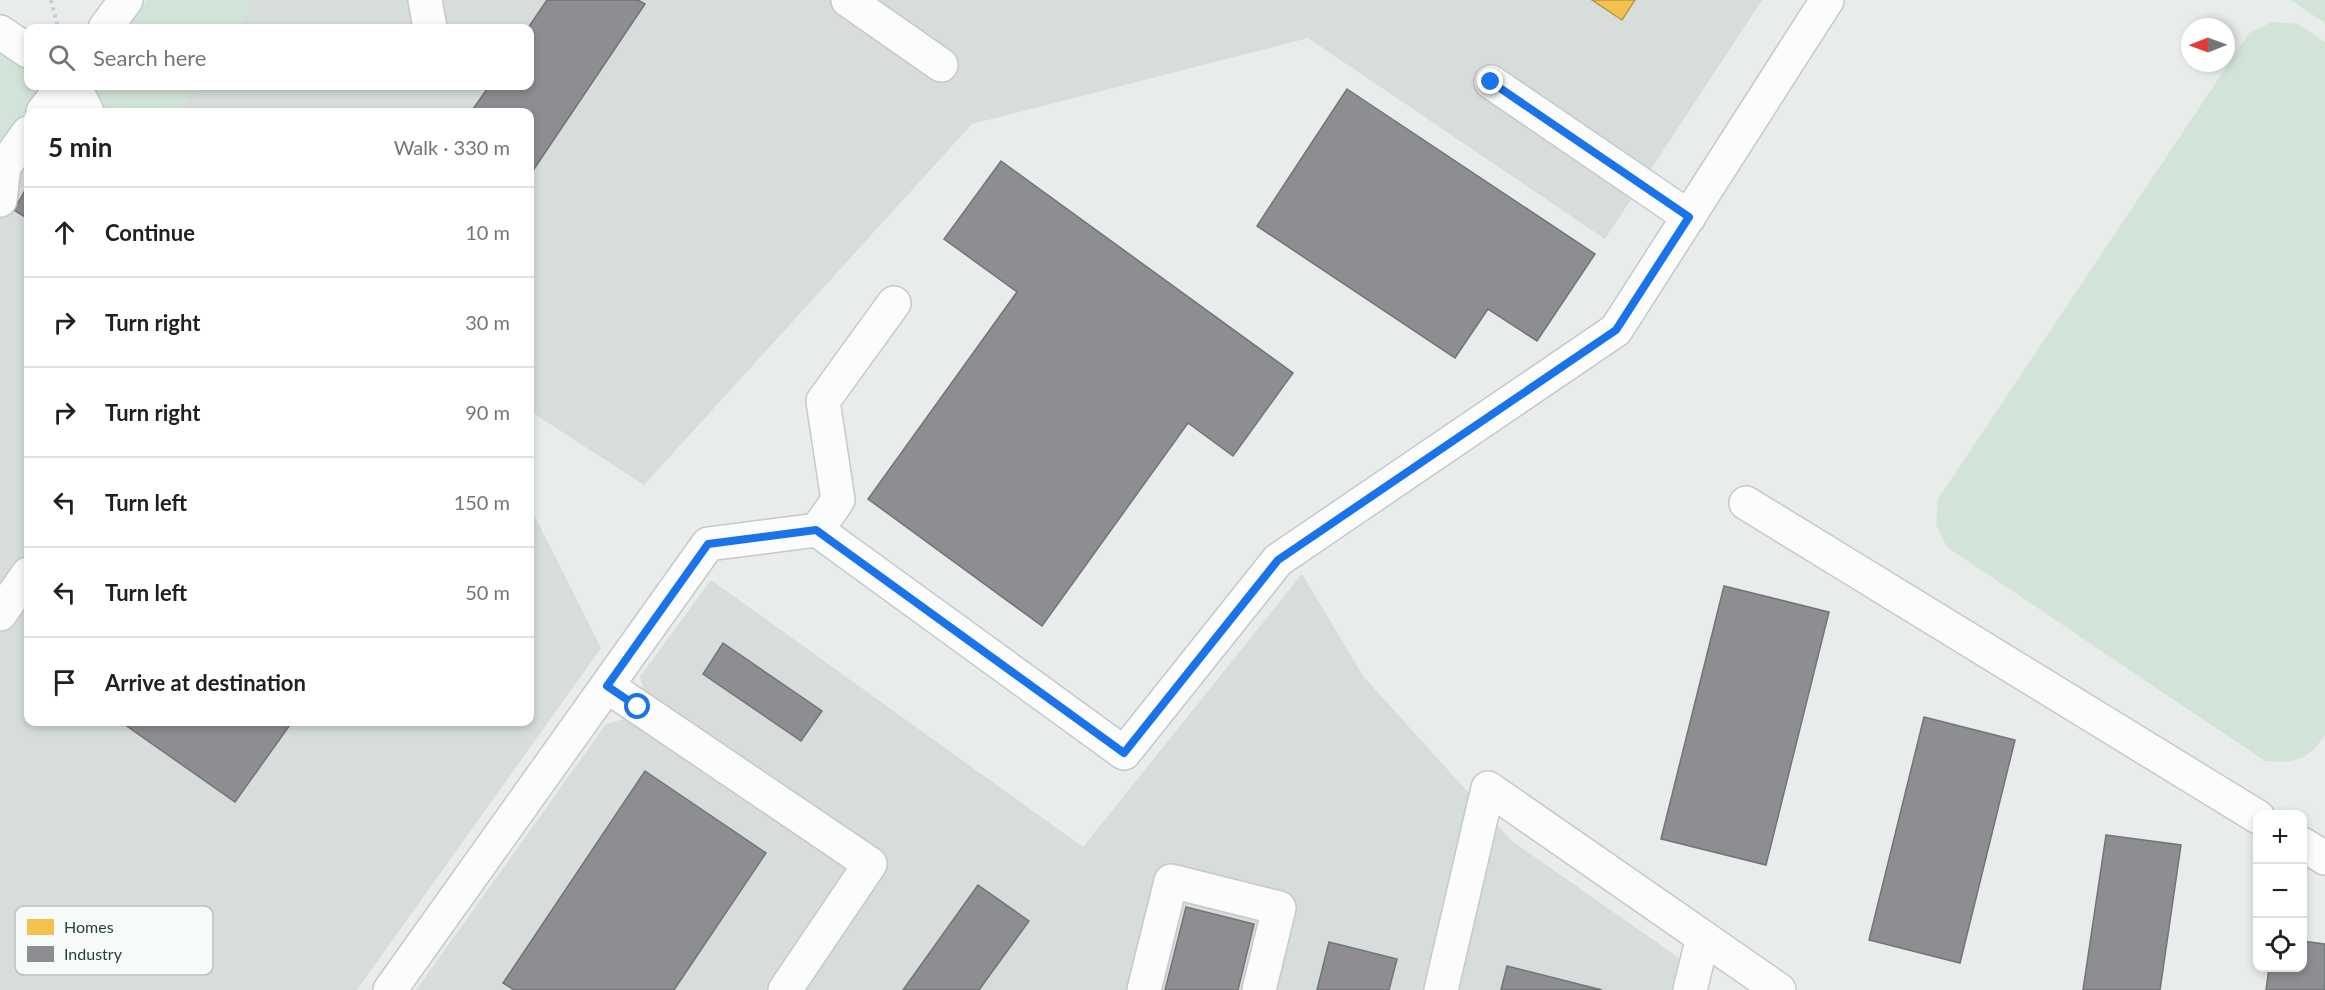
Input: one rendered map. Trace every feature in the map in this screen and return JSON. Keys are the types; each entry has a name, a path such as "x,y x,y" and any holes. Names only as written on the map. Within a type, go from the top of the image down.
{"street":[{"path":"108,24 126,0"},
{"path":"425,0 429,24"},
{"path":"848,0 940,65"},
{"path":"390,990 708,544 816,530 1124,753 1278,560 1616,330 1827,0"},
{"path":"0,32 24,48"},
{"path":"1491,82 1689,217"},
{"path":"46,108 60,90"},
{"path":"76,90 85,108"},
{"path":"0,200 2,169 24,139"},
{"path":"816,530 838,500 823,401 894,303"},
{"path":"1746,503 2253,814"},
{"path":"0,614 24,580"},
{"path":"607,686 870,864 785,990"},
{"path":"1441,990 1488,788 1779,990"},
{"path":"2307,847 2325,858"},
{"path":"1144,990 1171,881 1279,908 1259,990"},
{"path":"1689,990 1703,937"}],"path":[{"path":"51,0 57,24"}],"shaded area":[{"path":"257,0 1762,0 1605,239 1308,38 972,124 644,485 534,414 534,108 181,108 194,90 534,90 534,24 240,24"},
{"path":"0,149 24,164 24,726 534,726 534,515 601,648 357,990 0,990"},
{"path":"1302,574 1363,676 1512,841 1679,958 1672,990 416,990 606,724 631,717 645,697 640,677 711,580 1083,847"}],"green space":[{"path":"146,0 257,0 240,24 128,24"},
{"path":"2291,0 2325,0 2325,23"},
{"path":"2272,22 2298,24 2325,42 2325,735 2306,755 2292,761 2265,761 1947,547 1936,525 1938,499 2223,72 2235,72 2235,54 2249,33"},
{"path":"0,51 24,66 24,90 194,90 181,108 24,108 24,164 0,149"}],"building: Homes":[{"path":"1592,0 1635,0 1622,20"}],"building: Industry":[{"path":"547,0 638,0 645,4 534,169 534,108 474,108 486,90 534,90 534,24 531,24"},
{"path":"1347,89 1595,254 1537,341 1488,309 1455,358 1257,226"},
{"path":"1001,161 1293,373 1233,456 1188,423 1042,626 868,499 1017,292 944,239"},
{"path":"24,192 24,216 14,210"},
{"path":"1724,586 1829,612 1766,865 1661,839"},
{"path":"723,643 822,711 801,741 703,674"},
{"path":"1924,717 2015,740 1960,963 1869,940"},
{"path":"127,726 289,726 235,802"},
{"path":"645,771 766,853 674,990 514,990 503,983"},
{"path":"2106,835 2181,845 2160,990 2083,990"},
{"path":"978,885 1029,921 979,990 903,990"},
{"path":"1186,907 1254,924 1238,990 1165,990"},
{"path":"1329,942 1397,959 1389,990 1317,990"},
{"path":"2307,942 2325,944 2325,990 2266,990 2268,972 2307,972"},
{"path":"1507,966 1602,990 1501,990"}],"route":[{"path":"638,707 607,686 708,544 816,530 1124,753 1278,560 1616,330 1689,217 1491,82"}]}
